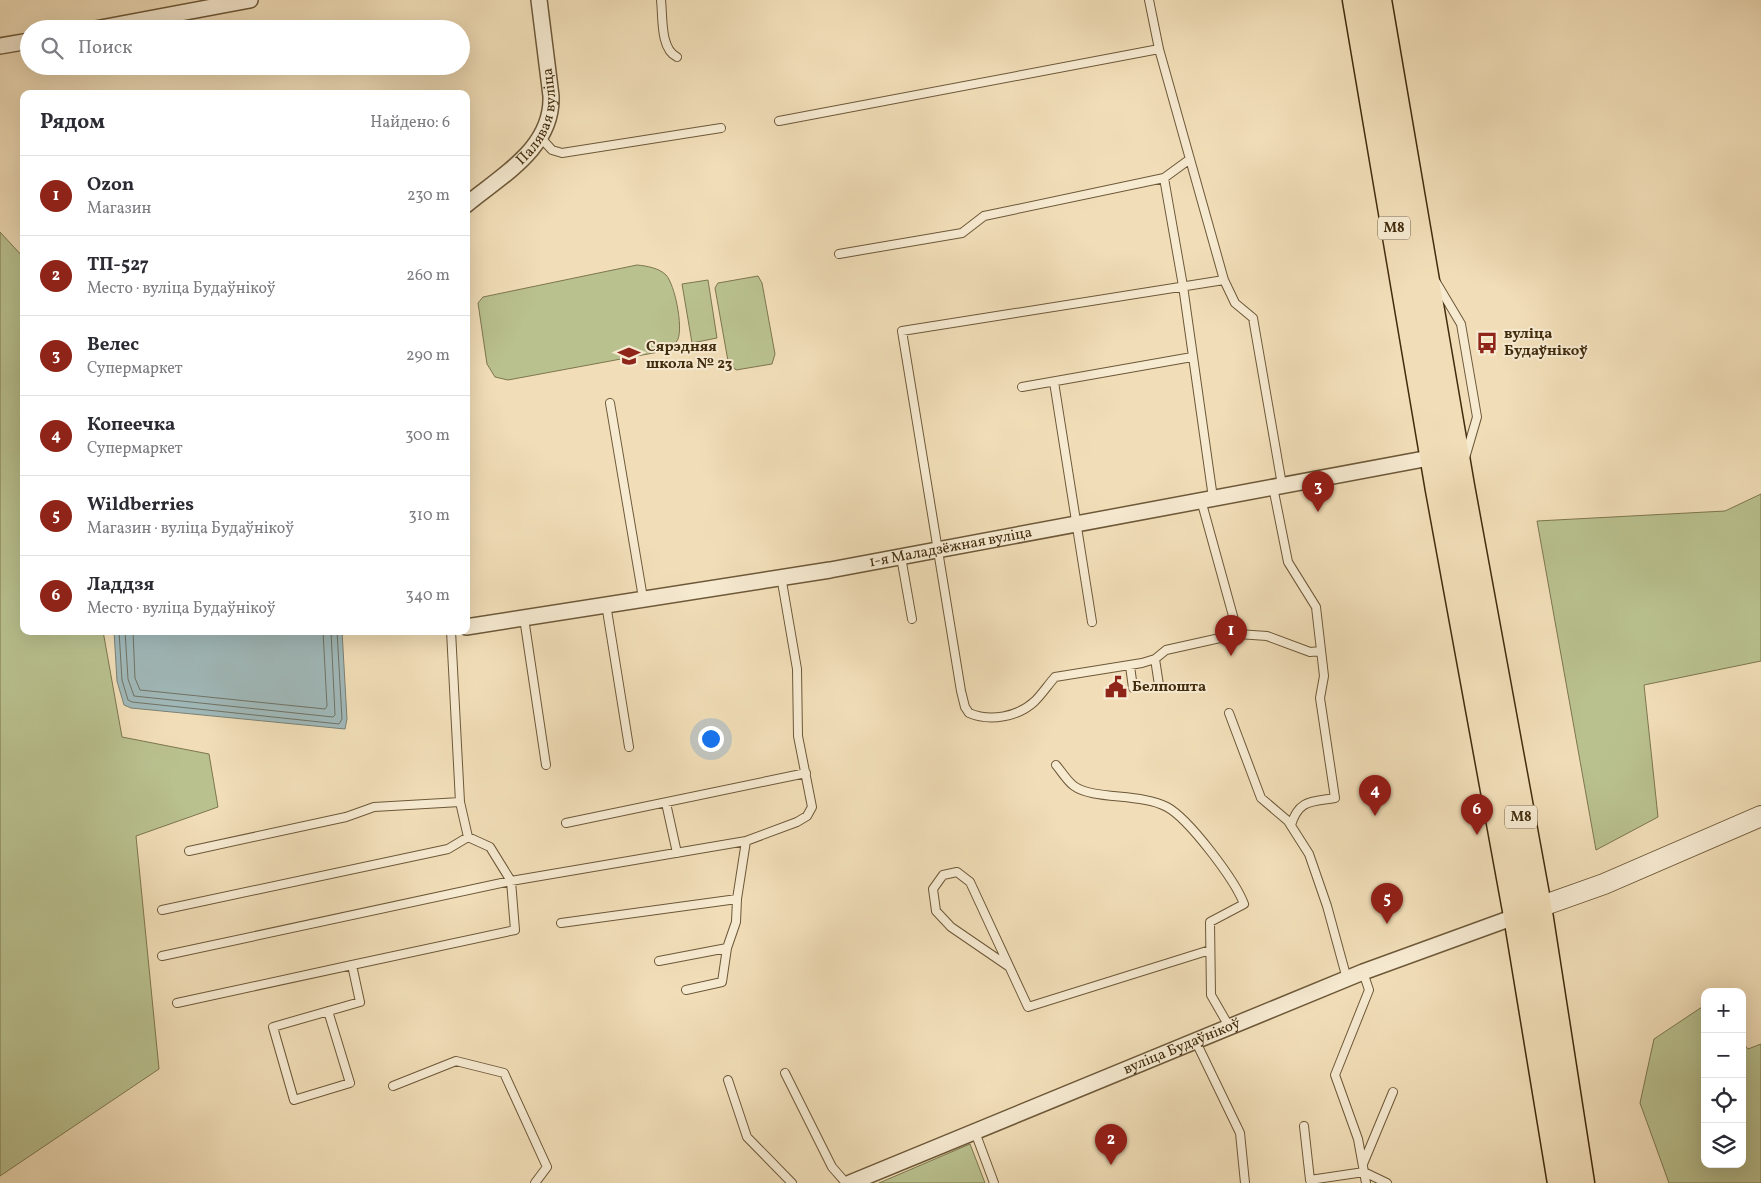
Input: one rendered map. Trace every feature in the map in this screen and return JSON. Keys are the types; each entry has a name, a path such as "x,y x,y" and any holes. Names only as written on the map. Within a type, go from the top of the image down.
{"highway":[{"name":"М8","path":"1356,0 1450,462 1527,911 1581,1175"},
{"name":"М8","path":"1378,0 1423,261 1450,462"},
{"name":"М8","path":"1527,911 1561,1183"}],"street":[{"path":"143,20 250,0"},
{"name":"Палявая вуліца","path":"470,201 532,150 541,138 550,118 551,105 539,0"},
{"path":"0,46 20,43"},
{"name":"1-я Маладзёжная вуліца","path":"470,626 937,550 1278,486 1450,462"},
{"path":"1527,911 1604,884 1761,816"},
{"name":"вуліца Будаўнікоў","path":"848,1183 1363,972 1527,911"}],"lane":[{"path":"661,0 666,47 672,55 678,57"},
{"path":"1149,0 1159,49 1224,280 1234,303 1252,318 1288,562 1316,607 1324,676 1320,698 1336,798 1303,804 1297,810 1291,825"},
{"path":"779,121 1159,49"},
{"path":"541,138 552,150 562,153 721,128"},
{"path":"839,254 962,232 984,216 1164,178 1190,159"},
{"path":"1164,178 1183,286 1207,499 1238,634"},
{"path":"1224,280 902,331 961,692 969,713 987,718 1012,714 1036,701 1055,677 1130,666 1155,659 1166,650 1238,634 1267,636 1310,652 1321,651"},
{"path":"1022,387 1192,357"},
{"path":"1054,382 1092,622"},
{"path":"610,403 642,598"},
{"path":"901,556 912,619"},
{"path":"162,956 511,881 746,842 807,816 812,807 798,736 797,669 781,576"},
{"path":"606,604 629,747"},
{"path":"524,618 546,765"},
{"path":"451,635 460,802 468,837"},
{"path":"1155,659 1159,685"},
{"path":"1130,666 1134,688"},
{"path":"1229,713 1260,798 1291,825 1309,854 1317,874 1347,979"},
{"path":"1056,765 1074,786 1093,792 1143,798 1167,807 1200,838 1239,890 1244,904 1210,922 1211,995 1230,1028"},
{"path":"566,823 806,773"},
{"path":"189,851 346,817 374,807 460,802"},
{"path":"666,803 677,853"},
{"path":"177,1003 515,930 511,881 490,846 468,837"},
{"path":"162,910 448,849 468,837"},
{"path":"686,990 722,982 727,948 736,922 737,899 746,842"},
{"path":"1008,966 951,927 936,911 933,889 943,875 957,872 970,882 1028,1007 1210,950"},
{"path":"561,923 737,899"},
{"path":"659,961 727,948"},
{"path":"328,1011 350,1083 294,1100 273,1027 328,1011 360,1002 352,965"},
{"path":"1363,972 1369,990 1335,1075 1358,1139 1366,1183"},
{"path":"1196,1042 1240,1133 1245,1183"},
{"path":"392,1086 456,1061 504,1073 547,1167 535,1183"},
{"path":"784,1073 832,1167 848,1183"},
{"path":"728,1080 746,1137 792,1183"},
{"path":"1363,1169 1393,1092"},
{"path":"1304,1126 1310,1181 1363,1169 1387,1183"},
{"path":"975,1132 994,1183"}],"green space":[{"path":"0,232 20,254 20,635 104,635 122,737 209,754 218,807 136,836 159,1069 0,1176"},
{"path":"637,265 660,271 669,280 679,316 678,339 674,344 664,351 508,380 495,377 487,364 478,303 483,297"},
{"path":"758,276 762,283 775,354 772,364 736,370 728,361 715,288 718,283"},
{"path":"708,280 717,338 692,343 682,284"},
{"path":"1761,494 1761,661 1644,685 1658,817 1596,850 1537,521 1725,511"},
{"path":"1701,1008 1701,1168 1746,1168 1746,1047 1748,1049 1761,1044 1761,1183 1669,1183 1640,1103 1654,1039"},
{"path":"970,1144 985,1183 879,1183"}],"water":[{"path":"114,635 342,635 347,719 345,729 131,708 124,705 117,681"}],"place":[{"name":"вуліца Будаўнікоў","path":"1487,343"},
{"name":"Сярэдняя школа № 23","path":"629,356"},
{"name":"Велес","path":"1318,512"},
{"name":"Ozon","path":"1231,656"},
{"name":"Белпошта","path":"1116,687"},
{"name":"Копеечка","path":"1375,816"},
{"name":"Ладдзя","path":"1477,835"},
{"name":"Wildberries","path":"1387,924"},
{"name":"ТП-527","path":"1111,1165"}]}
